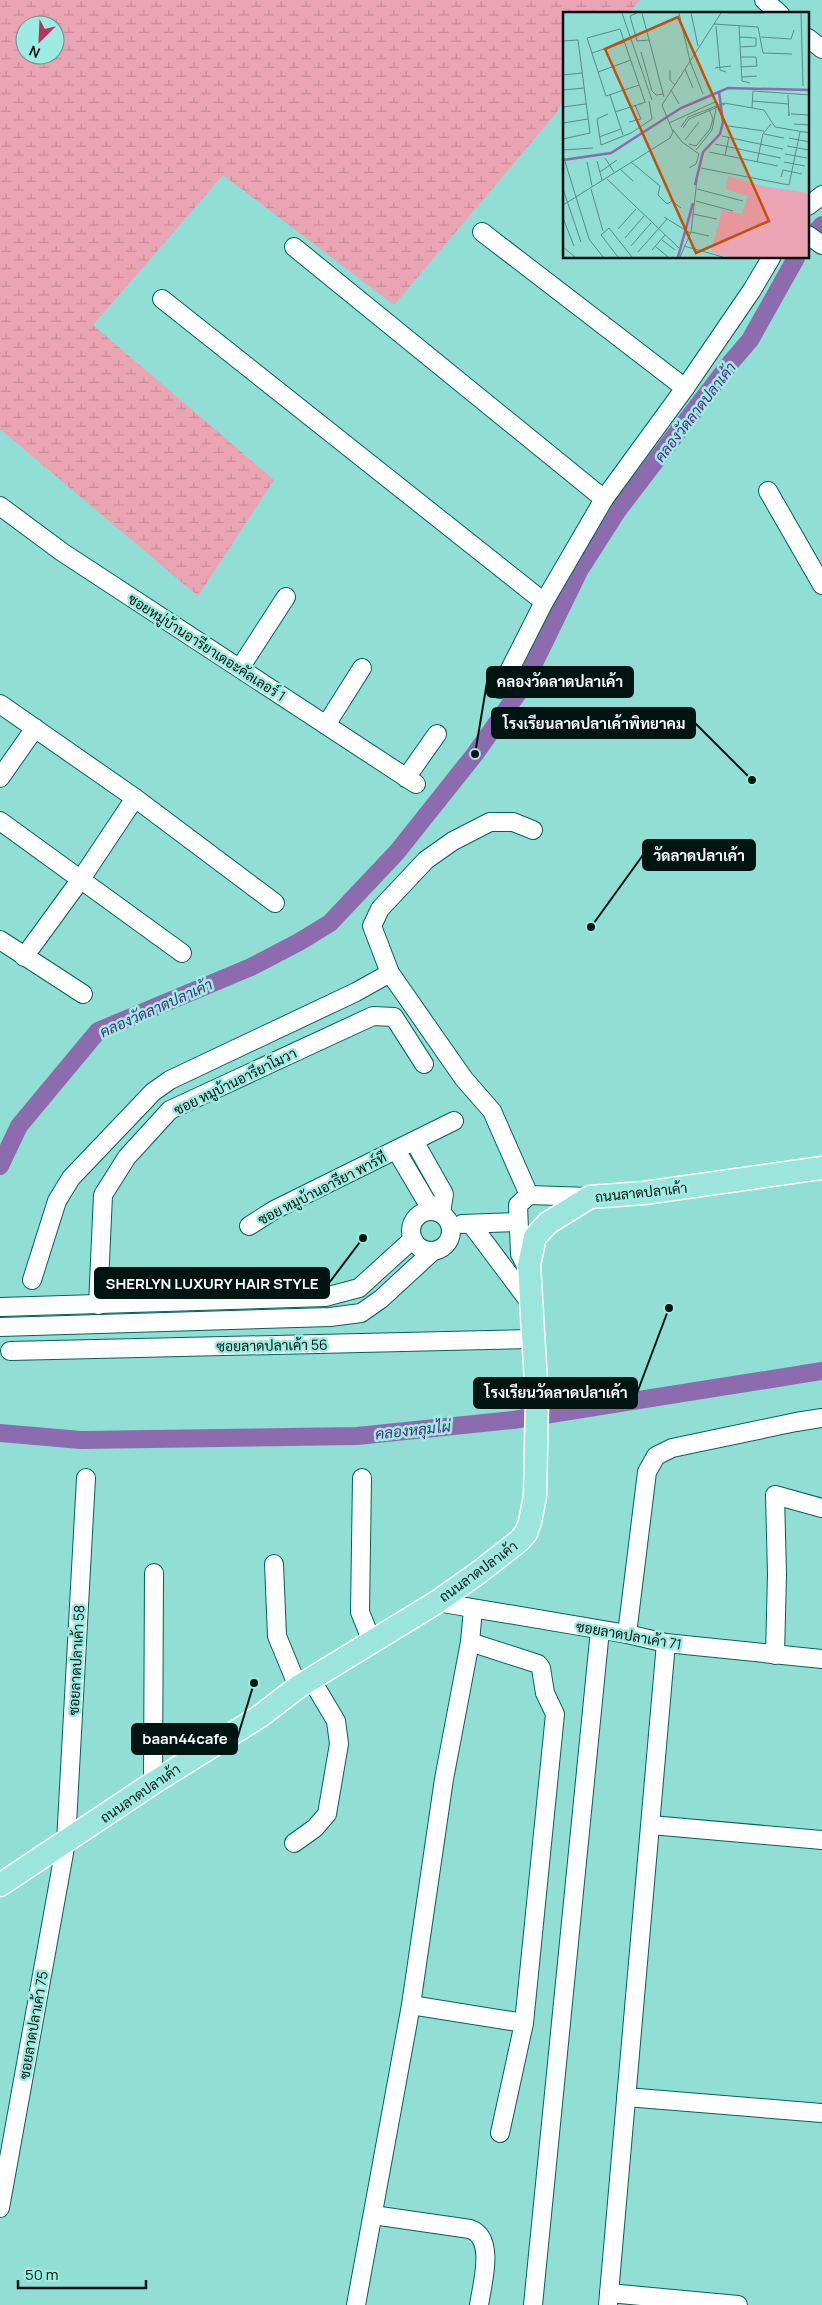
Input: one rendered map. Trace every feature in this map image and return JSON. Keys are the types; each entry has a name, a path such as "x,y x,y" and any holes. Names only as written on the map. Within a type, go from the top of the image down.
{"main road":[{"name":"ถนนลาดปลาเค้า","path":"0,1885 153,1783 258,1717 305,1683 437,1602 478,1573 519,1541 526,1533 535,1496 537,1399 529,1271 533,1242 540,1231 558,1216 590,1197 644,1193 822,1168"}],"street":[{"path":"764,0 778,12"},
{"path":"810,40 822,49"},
{"path":"810,204 822,195"},
{"path":"482,232 685,388"},
{"path":"810,237 822,246"},
{"path":"294,247 604,500"},
{"path":"500,689 544,602 604,500 685,388 752,290 770,259"},
{"path":"162,299 544,602"},
{"path":"768,491 822,585"},
{"name":"ซอยหมู่บ้านอารียาเดอะคัลเลอร์ 1","path":"0,506 62,552 411,781 438,734"},
{"path":"240,668 286,596"},
{"path":"326,725 362,668"},
{"path":"0,704 136,798 275,903"},
{"path":"0,778 35,728"},
{"path":"24,958 136,798"},
{"path":"0,821 182,953"},
{"path":"529,1195 492,1112 464,1079 390,973 372,926 380,909 426,860 453,840 490,822 513,822 533,830"},
{"path":"0,940 24,958 83,994"},
{"path":"32,1280 57,1202 71,1178 154,1092 170,1080 347,996 390,973"},
{"name":"ซอย หมูบ้านอารียาโมวา","path":"98,1305 103,1195 127,1158 170,1110 373,1016 394,1017 424,1064"},
{"name":"ซอย หมูบ้านอารียา พาร์ที","path":"249,1226 274,1210 454,1121"},
{"path":"0,1327 330,1317 361,1313 381,1299 433,1251 448,1242 451,1231 441,1216 444,1194 414,1141"},
{"name":"ซอย หมูบ้านอารียา พาร์ที","path":"396,1150 441,1216"},
{"path":"529,1271 520,1254 518,1205 529,1195 590,1197"},
{"path":"433,1251 421,1248 413,1239 412,1226 414,1219 426,1211 471,1224 518,1222"},
{"path":"471,1224 531,1304"},
{"path":"0,1307 325,1297 359,1288 413,1239"},
{"name":"ซอยลาดปลาเค้า 56","path":"10,1351 533,1340"},
{"path":"627,1634 647,1472 656,1456 672,1448 822,1418"},
{"name":"ซอยลาดปลาเค้า 58","path":"66,1842 86,1478"},
{"path":"362,1478 360,1612 372,1642"},
{"path":"774,1655 777,1574 775,1495 822,1508"},
{"path":"274,1564 277,1636 305,1683 336,1721 339,1744 327,1814 316,1828 294,1843"},
{"path":"153,1783 154,1573"},
{"name":"ซอยลาดปลาเค้า 71","path":"437,1602 627,1634 666,1644 822,1658"},
{"path":"356,2305 410,2006 444,1779 470,1642 473,1609"},
{"path":"533,2305 600,1630"},
{"path":"470,1642 538,1664 541,1668 545,1693 555,1714 524,2022 500,2133"},
{"path":"666,1644 609,2299 738,2305"},
{"path":"651,1825 822,1840"},
{"name":"ซอยลาดปลาเค้า 75","path":"0,2208 66,1842"},
{"path":"410,2006 524,2022"},
{"path":"626,2096 822,2113"},
{"path":"373,2215 470,2229 477,2232 482,2237 486,2248 479,2305"}],"green space":[{"path":"0,0 640,0 630,12 563,12 563,102 557,112 394,305 223,175 93,325 274,480 198,596 0,429"}],"waterway":[{"name":"คลองวัดลาดปลาเค้า","path":"810,239 822,225"},
{"name":"คลองวัดลาดปลาเค้า","path":"0,1166 19,1126 98,1031 251,967 299,942 330,923 397,852 475,754 523,686 579,571 618,510 750,340 795,259"},
{"name":"คลองหลุมไผ่","path":"0,1433 81,1440 357,1436 513,1420 822,1371"}],"place":[{"name":"คลองวัดลาดปลาเค้า","path":"475,754"},
{"name":"โรงเรียนลาดปลาเค้าพิทยาคม","path":"752,780"},
{"name":"วัดลาดปลาเค้า","path":"591,927"},
{"name":"SHERLYN LUXURY HAIR STYLE","path":"363,1238"},
{"name":"โรงเรียนวัดลาดปลาเค้า","path":"669,1308"},
{"name":"baan44cafe","path":"254,1683"}]}
